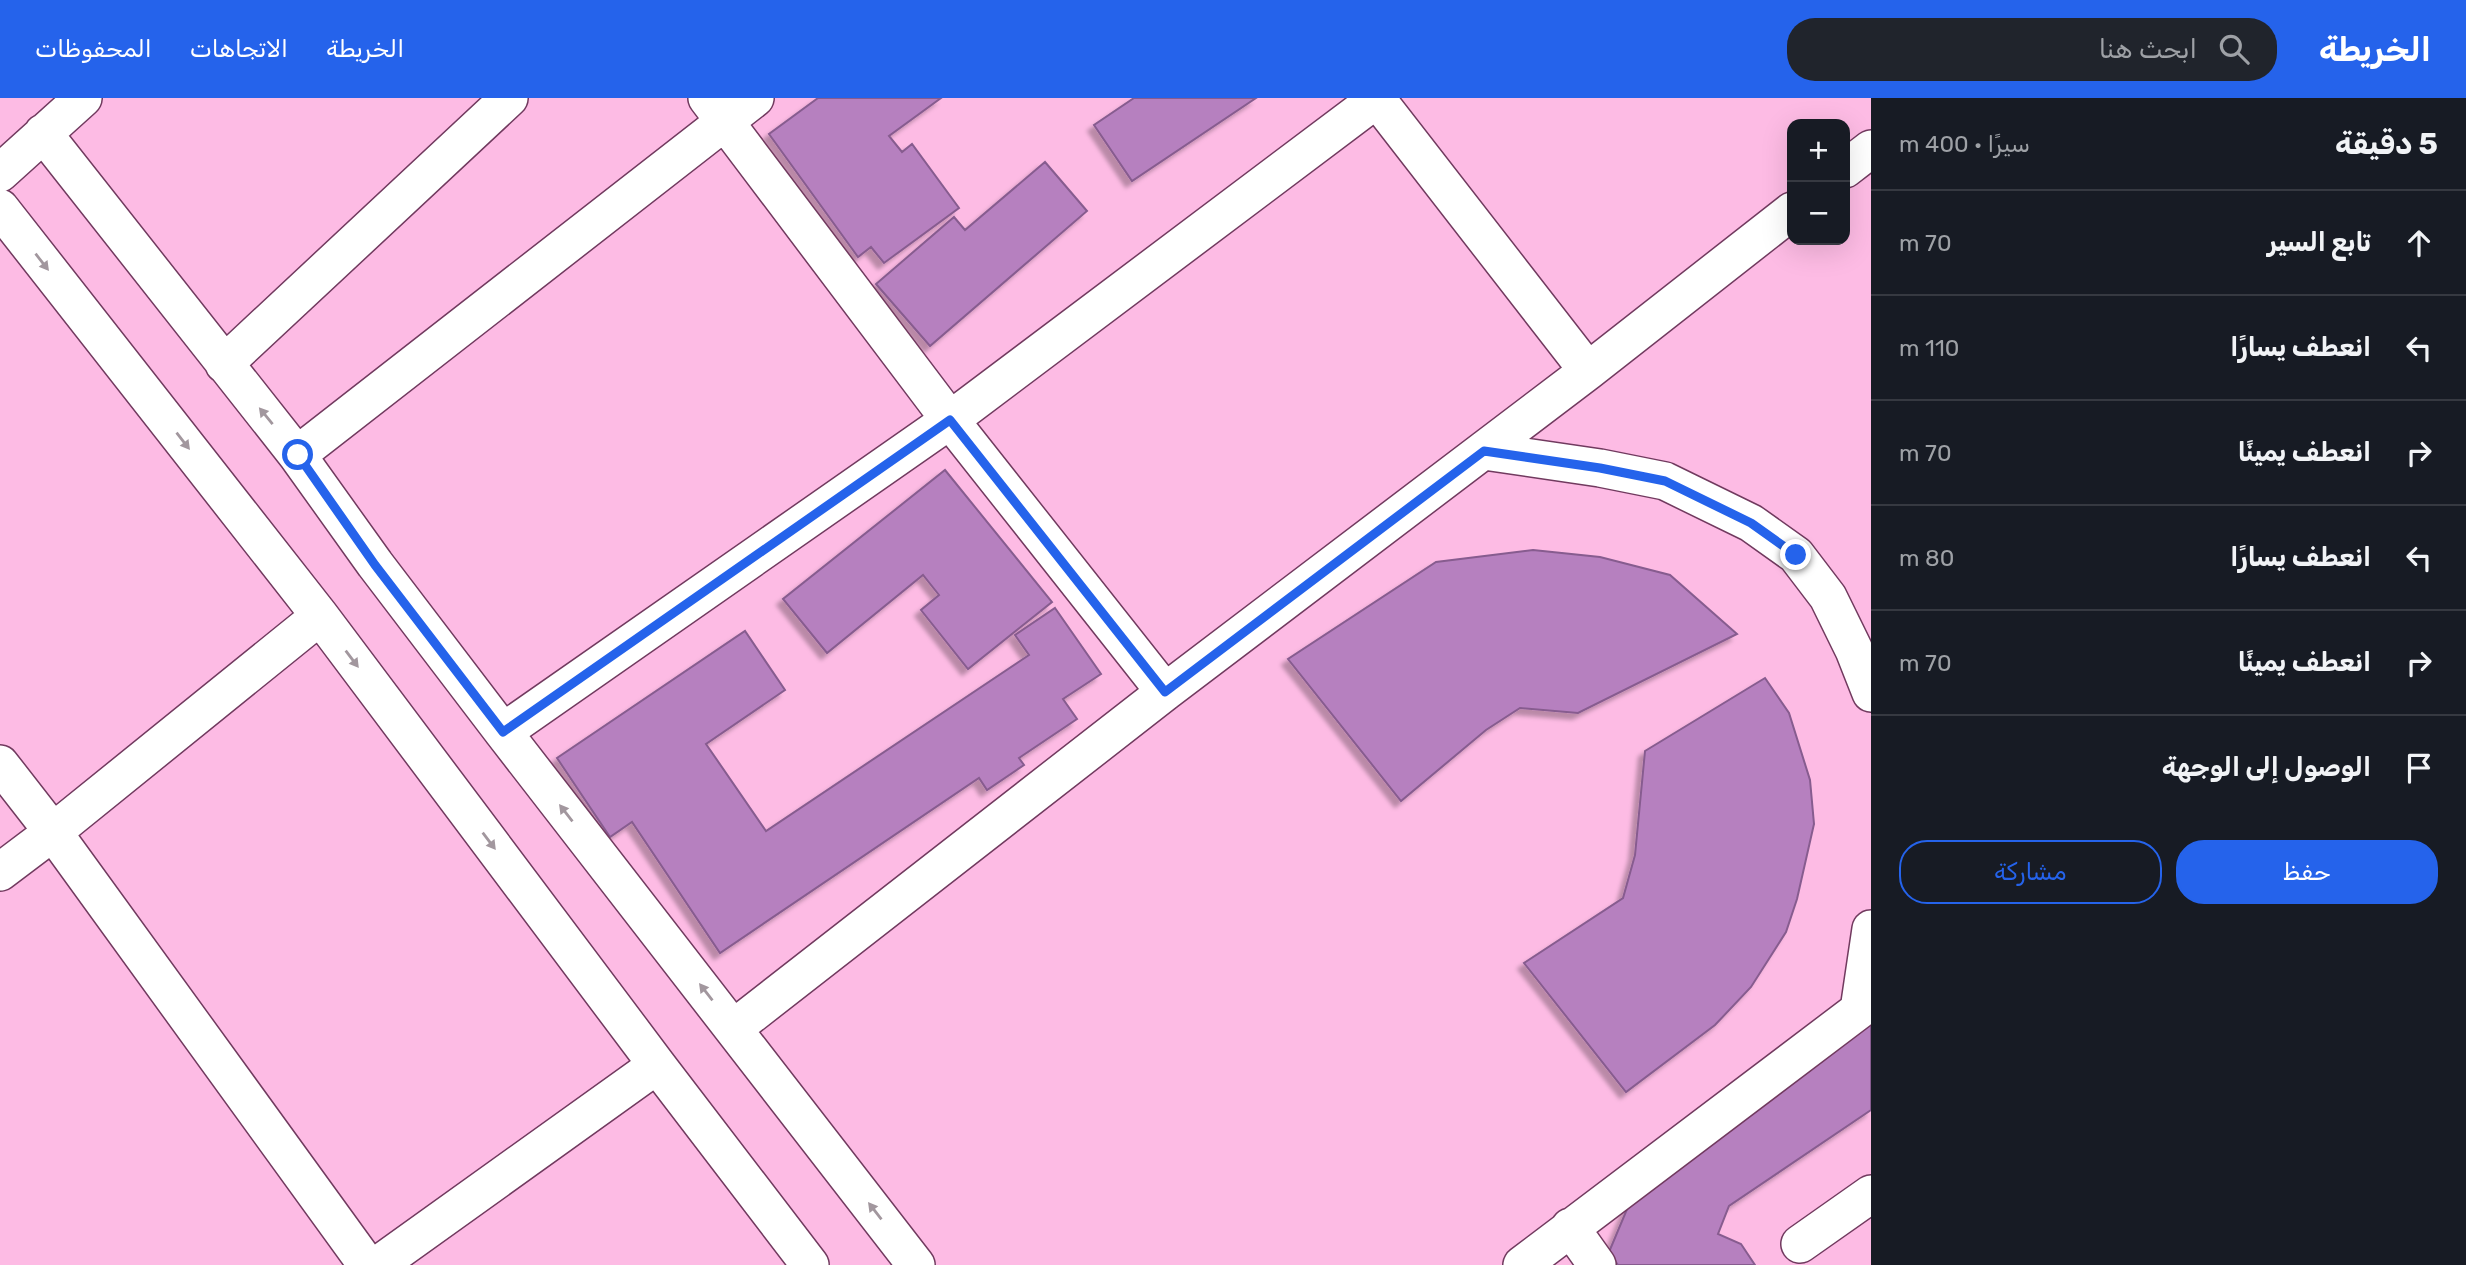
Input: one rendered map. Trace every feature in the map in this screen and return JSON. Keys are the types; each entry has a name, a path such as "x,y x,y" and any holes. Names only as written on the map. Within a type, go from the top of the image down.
{"street":[{"path":"0,173 83,98"},
{"path":"224,364 509,98"},
{"path":"298,455 716,109 755,98"},
{"path":"503,732 950,420 1377,98 1588,371"},
{"path":"716,109 950,420 1165,692"},
{"path":"43,133 298,455 375,565 734,1028 901,1260"},
{"path":"1850,165 1871,149"},
{"path":"0,208 320,616 810,1265"},
{"path":"734,1028 1165,692 1484,451 1787,215"},
{"path":"1484,451 1600,468 1665,481 1751,523 1796,555 1828,597 1871,693"},
{"path":"0,872 320,616"},
{"path":"0,764 53,832 367,1265"},
{"path":"1521,1265 1865,1005 1871,929"},
{"path":"378,1265 657,1065"},
{"path":"1800,1244 1870,1198"},
{"path":"1570,1227 1597,1265"}],"building":[{"path":"818,98 941,98 889,136 902,152 912,144 959,208 884,263 871,247 858,257 769,134"},
{"path":"1134,98 1256,98 1132,181 1094,125"},
{"path":"1045,162 1087,211 930,346 876,284 954,217 965,230"},
{"path":"945,470 1052,602 968,669 921,610 939,595 923,575 827,653 783,599"},
{"path":"1533,550 1600,557 1670,575 1737,634 1578,713 1520,708 1486,730 1401,801 1288,659 1436,562"},
{"path":"1055,608 1101,674 1063,699 1077,719 1019,758 1024,765 987,790 979,778 720,953 632,822 610,837 557,758 745,631 785,690 706,744 766,831 1029,655 1015,635"},
{"path":"1765,678 1789,713 1810,780 1814,824 1797,899 1786,932 1751,987 1715,1025 1626,1092 1524,963 1623,898 1635,855 1645,751"},
{"path":"1871,1024 1871,1110 1729,1206 1718,1234 1741,1244 1755,1265 1618,1265 1609,1252 1638,1183"}],"route":[{"path":"298,455 375,565 503,732 950,420 1165,692 1484,451 1600,468 1665,481 1751,523 1796,555"}]}
